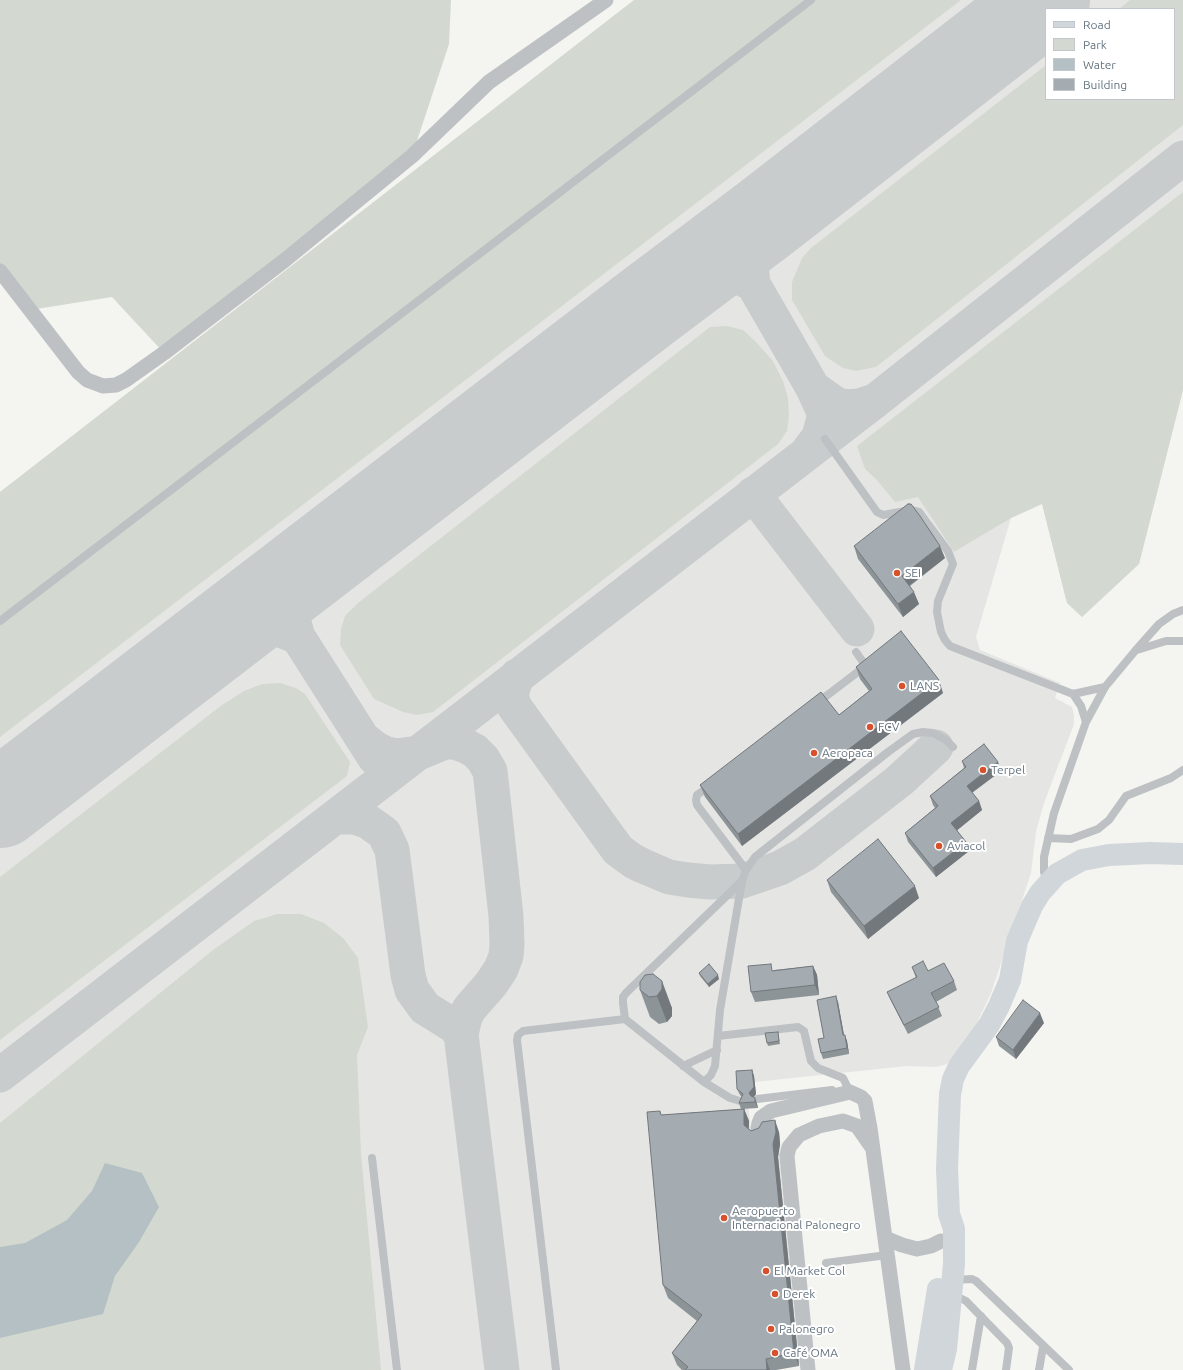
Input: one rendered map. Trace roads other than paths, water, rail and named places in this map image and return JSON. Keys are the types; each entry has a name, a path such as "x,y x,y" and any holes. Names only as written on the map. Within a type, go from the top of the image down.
{"street":[{"path":"0,271 78,372 87,380 103,386 116,385 126,380 164,353 285,260 412,156 489,82 606,0"},
{"path":"941,1370 946,1349 952,1287 954,1229 950,1214 947,1169 947,1138 950,1094 959,1066 989,1025 999,1006 1010,980 1017,941 1024,922 1032,906 1047,883 1069,866 1098,856 1150,853 1183,854"},
{"path":"757,1135 761,1112 771,1111 850,1092 861,1097 867,1107 903,1370"},
{"path":"808,1370 787,1156 790,1147 799,1135 819,1126 843,1121 857,1126 873,1150"},
{"path":"926,1370 939,1276 942,1225 950,1214"},
{"path":"885,1238 917,1249 925,1248 941,1241"}],"lane":[{"path":"0,621 810,0"},
{"path":"825,438 877,512 883,515 911,510 919,512 948,551 953,564 938,601 937,612 944,640 957,650 1073,694 1105,687"},
{"path":"1047,883 1043,864 1054,813 1086,722 1105,687 1135,650 1159,624 1178,610 1183,610"},
{"path":"1135,650 1166,641 1183,641"},
{"path":"808,710 863,668 863,662 856,652"},
{"path":"1073,694 1081,706 1086,722"},
{"path":"704,1082 711,1075 715,1066 723,989 742,881 746,870 754,857 913,734 923,732 933,733 946,740 952,747"},
{"path":"1048,838 1071,839 1098,829 1109,820 1126,796 1171,778 1183,770"},
{"path":"716,781 697,795 696,805 746,870"},
{"path":"625,1019 623,997 626,993 742,881"},
{"path":"556,1370 517,1040 518,1035 523,1031 625,1019 704,1082 730,1098 740,1101"},
{"path":"718,1036 798,1026 804,1031 811,1061 818,1068 843,1078 850,1092"},
{"path":"683,1066 717,1050"},
{"path":"757,1099 840,1089 850,1092"},
{"path":"372,1158 397,1370"},
{"path":"826,1263 887,1255"},
{"path":"1006,1370 1009,1348 1007,1343 952,1287 965,1279 976,1281 1069,1370"},
{"path":"972,1370 981,1316"},
{"path":"1039,1370 1043,1346"}],"water":[{"path":"105,1163 142,1173 159,1207 139,1242 115,1276 103,1314 0,1338 0,1247 25,1243 67,1220 92,1191"}],"place":[{"name":"SEI","path":"897,573"},
{"name":"LANS","path":"902,686"},
{"name":"FCV","path":"870,727"},
{"name":"Aeropaca","path":"814,753"},
{"name":"Terpel","path":"983,770"},
{"name":"Aviacol","path":"939,846"},
{"name":"Aeropuerto Internacional Palonegro","path":"724,1218"},
{"name":"El Market Col","path":"766,1271"},
{"name":"Derek","path":"775,1294"},
{"name":"Palonegro","path":"771,1329"},
{"name":"Café OMA","path":"775,1353"}]}
